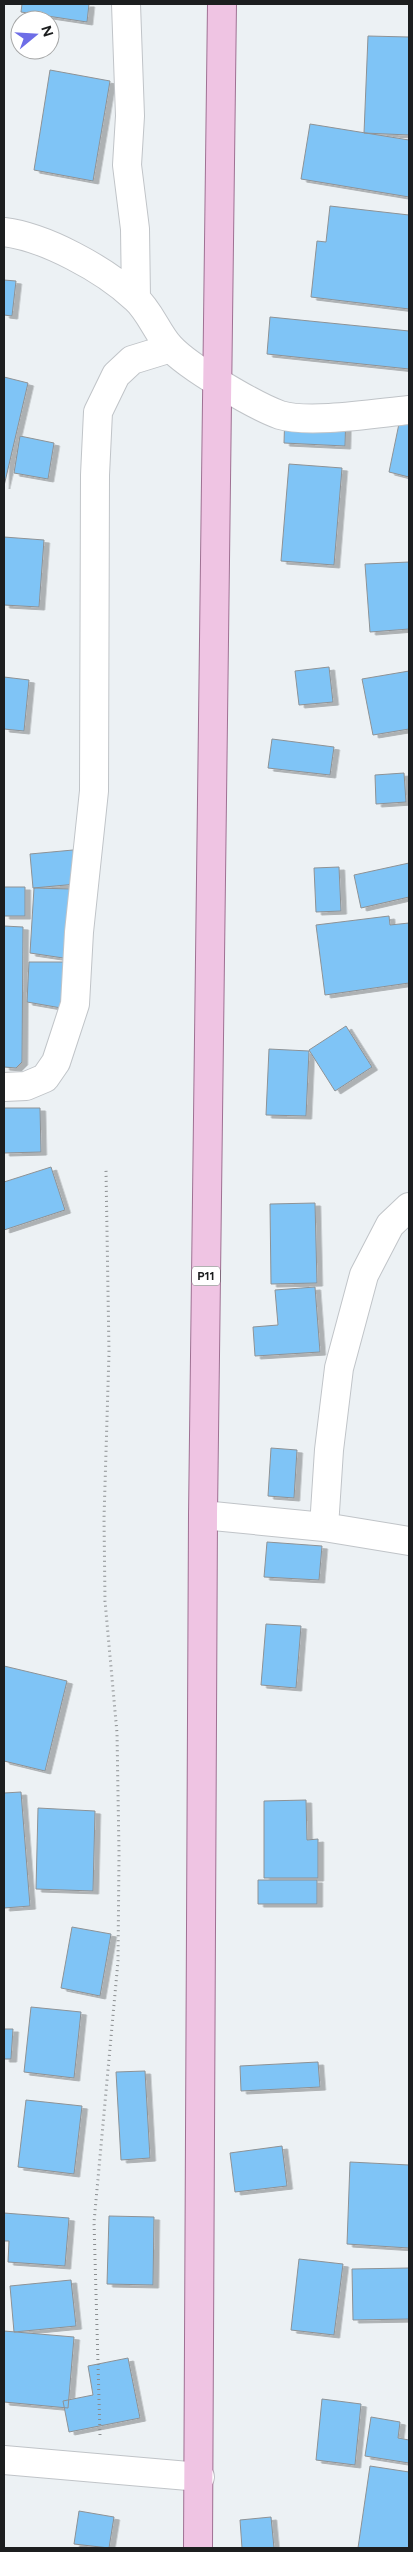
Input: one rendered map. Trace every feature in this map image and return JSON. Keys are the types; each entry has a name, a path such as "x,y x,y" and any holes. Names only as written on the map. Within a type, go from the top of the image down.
{"main road":[{"name":"P11","path":"198,2548 200,2478 203,1516 222,4"}],"street":[{"path":"126,4 130,116 126,165 135,229 136,298"},
{"path":"4,232 43,241 96,270 136,298 171,348 217,382 281,415 323,418 409,410"},
{"path":"4,1087 26,1086 45,1078 56,1062 75,1004 94,792 95,475 98,412 116,375 132,360 171,348"},
{"path":"324,1527 329,1450 339,1368 364,1275 390,1225 409,1207"},
{"path":"203,1516 324,1527 409,1540"},
{"path":"4,2460 200,2478"}],"path":[{"path":"102,2468 94,2222 118,1960 119,1853 117,1733 105,1602 104,1518 109,1353 106,1170"}],"building":[{"path":"22,4 89,4 87,22 60,18 60,10 21,10"},
{"path":"368,36 409,37 409,135 364,133"},
{"path":"50,70 110,81 93,181 34,170"},
{"path":"310,124 409,140 409,197 301,179"},
{"path":"330,206 409,215 409,309 311,297 317,241 326,242"},
{"path":"4,280 16,281 12,316 4,315"},
{"path":"270,317 409,331 409,369 267,354"},
{"path":"4,377 28,383 4,486"},
{"path":"285,410 346,412 345,446 284,443"},
{"path":"401,414 409,415 409,477 389,472"},
{"path":"20,436 54,443 48,479 14,473"},
{"path":"289,464 342,468 334,565 281,561"},
{"path":"4,537 44,540 39,607 4,605"},
{"path":"409,562 409,629 370,632 365,564"},
{"path":"329,667 333,702 299,705 295,671"},
{"path":"409,671 409,729 373,735 362,679"},
{"path":"4,677 29,680 24,731 4,729"},
{"path":"272,739 334,747 330,775 268,768"},
{"path":"404,773 406,802 376,804 375,775"},
{"path":"73,850 77,884 33,888 30,854"},
{"path":"409,863 409,897 361,908 354,875"},
{"path":"339,867 341,911 316,912 314,868"},
{"path":"4,887 25,887 25,916 4,916"},
{"path":"34,888 72,889 70,959 30,953"},
{"path":"389,916 390,925 409,923 409,983 325,995 316,925"},
{"path":"4,926 23,927 22,1062 16,1068 4,1067"},
{"path":"29,962 70,962 67,1009 27,1002"},
{"path":"346,1026 372,1067 335,1091 309,1050"},
{"path":"269,1049 309,1051 306,1116 266,1115"},
{"path":"4,1108 40,1108 41,1152 4,1153"},
{"path":"51,1167 65,1210 4,1230 4,1182"},
{"path":"315,1203 317,1283 271,1284 270,1204"},
{"path":"315,1287 320,1352 255,1356 253,1327 278,1325 275,1290"},
{"path":"271,1448 297,1450 294,1498 268,1496"},
{"path":"267,1542 322,1546 319,1580 264,1577"},
{"path":"266,1624 301,1626 296,1688 261,1685"},
{"path":"4,1666 67,1681 45,1771 4,1761"},
{"path":"21,1792 30,1906 4,1908 4,1793"},
{"path":"306,1800 307,1840 318,1839 318,1878 264,1878 264,1801"},
{"path":"38,1808 95,1811 93,1891 36,1889"},
{"path":"258,1880 317,1880 317,1904 258,1904"},
{"path":"72,1927 111,1934 100,1996 61,1988"},
{"path":"31,2007 81,2012 74,2078 24,2072"},
{"path":"4,2029 13,2029 11,2059 4,2059"},
{"path":"318,2062 320,2087 241,2091 240,2066"},
{"path":"145,2071 150,2158 121,2160 116,2072"},
{"path":"26,2100 82,2106 74,2174 18,2167"},
{"path":"282,2146 287,2186 235,2192 230,2153"},
{"path":"350,2162 409,2165 409,2248 347,2244"},
{"path":"4,2213 69,2218 65,2266 8,2262 9,2241 4,2241"},
{"path":"109,2216 154,2217 153,2285 107,2284"},
{"path":"299,2259 343,2264 334,2335 291,2330"},
{"path":"409,2268 409,2319 353,2320 352,2269"},
{"path":"71,2280 76,2326 14,2332 10,2286"},
{"path":"4,2331 74,2337 68,2408 4,2402"},
{"path":"128,2358 140,2418 69,2432 63,2401 93,2395 88,2366"},
{"path":"322,2399 361,2404 355,2465 316,2460"},
{"path":"371,2417 400,2422 398,2438 409,2440 409,2463 365,2456"},
{"path":"370,2466 409,2472 409,2548 358,2548"},
{"path":"79,2511 114,2517 109,2548 74,2544"},
{"path":"271,2517 274,2548 242,2548 240,2520"}]}
